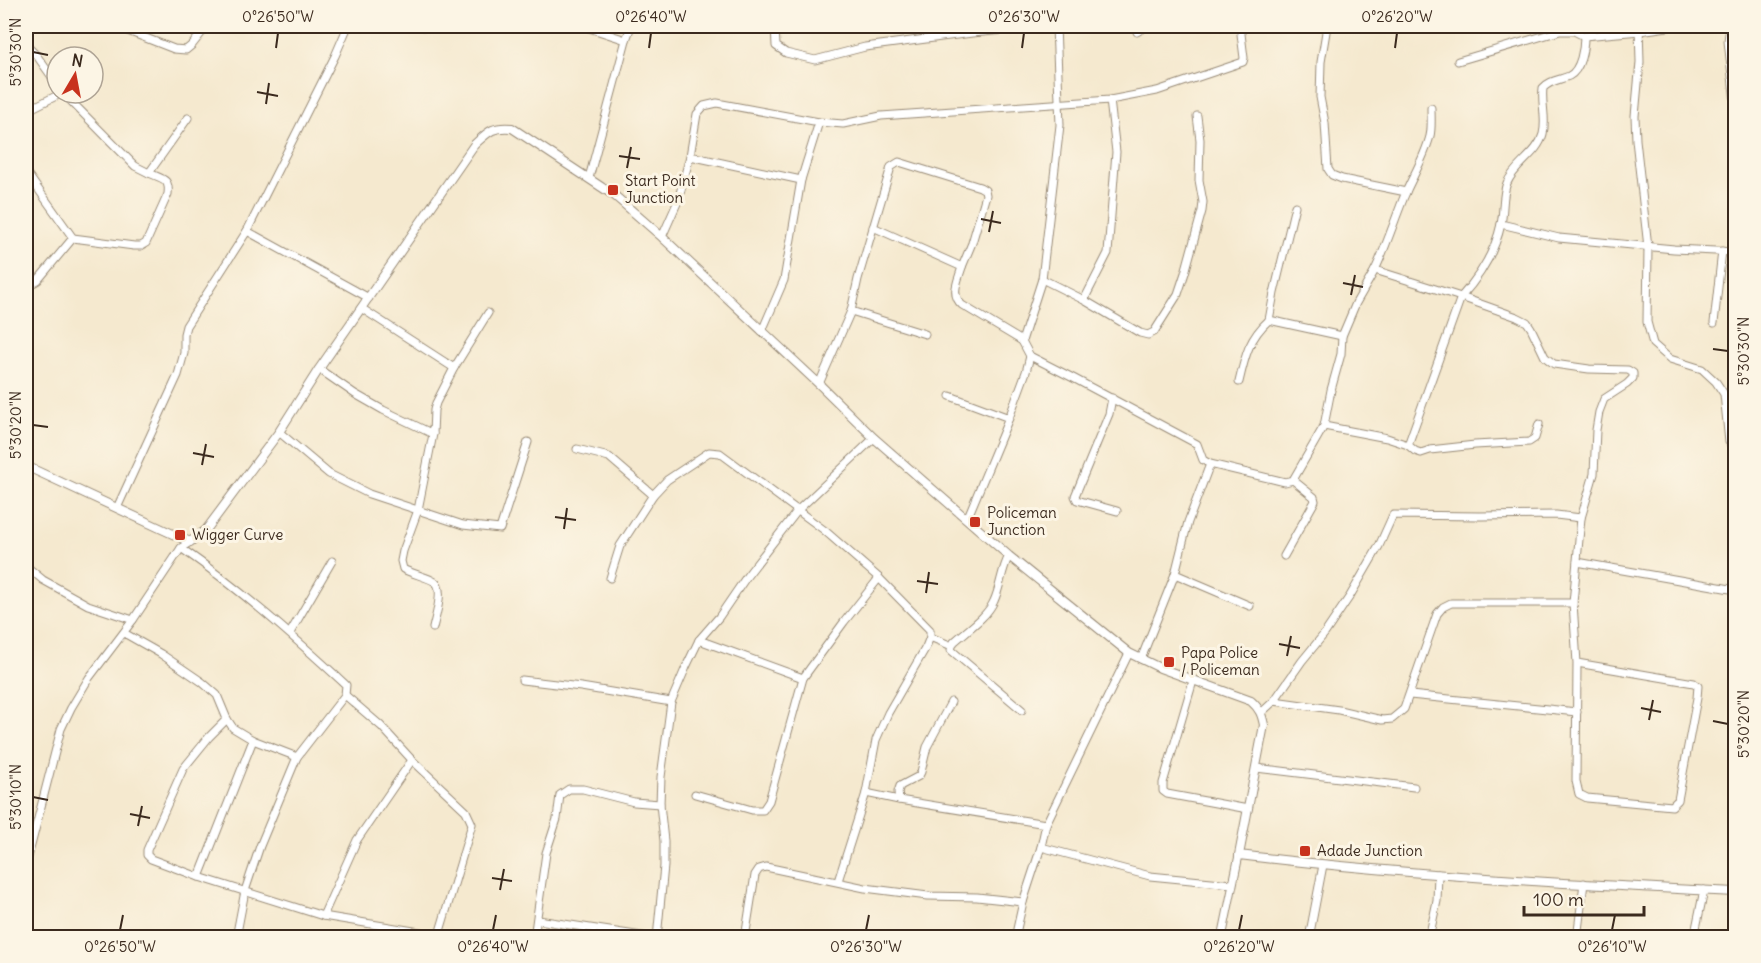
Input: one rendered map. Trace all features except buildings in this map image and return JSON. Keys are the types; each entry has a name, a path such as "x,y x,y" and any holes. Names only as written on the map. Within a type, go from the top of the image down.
{"street":[{"path":"115,26 174,49 186,50 207,26"},
{"path":"117,508 178,375 184,353 186,326 247,231 348,26"},
{"path":"416,26 442,28 470,26"},
{"path":"583,26 626,40"},
{"path":"589,178 631,26"},
{"path":"775,26 776,46 786,53 815,60 865,47 972,33 1051,26"},
{"path":"1022,341 1042,279 1060,125 1056,26"},
{"path":"1137,32 1147,26"},
{"path":"662,237 678,201 690,156 697,114 704,106 717,103 819,122 843,124 890,115 1110,100 1157,91 1243,62 1240,26"},
{"path":"1327,26 1321,62 1320,97 1325,123 1328,169 1332,175 1342,179 1406,192"},
{"path":"1458,61 1560,31 1574,31 1584,36 1639,28 1674,26"},
{"path":"1730,26 1728,41 1736,111"},
{"path":"1639,28 1640,62 1635,116 1648,247 1647,322 1653,344 1670,358 1702,369 1716,382 1724,394 1729,442 1736,451"},
{"path":"1408,445 1461,297 1478,278 1497,241 1508,183 1543,136 1545,118 1543,88 1550,82 1574,72 1580,60 1584,36"},
{"path":"26,45 45,67"},
{"path":"1084,300 1108,253 1116,152 1110,100"},
{"path":"26,111 45,102"},
{"path":"26,172 73,238 134,246 146,243 168,194 169,186 166,180 135,166 75,105"},
{"path":"819,384 851,311 858,279 891,167 899,162 985,190 986,195 955,294 956,299 962,305 1022,341 1030,356 1197,444 1203,460 1210,464 1285,482 1293,480 1324,426 1341,354 1342,336 1356,303 1383,253 1406,192 1419,166 1430,135 1431,108"},
{"path":"1042,279 1084,300 1140,333 1148,335 1154,332 1178,294 1202,211 1197,117"},
{"path":"148,173 188,118"},
{"path":"762,331 784,280 801,180 819,122"},
{"path":"26,865 27,849 61,729 70,708 89,678 124,633 181,548 206,530 279,432 319,369 474,145 490,131 500,127 512,128 615,196 662,237 874,438 1009,556 1129,653 1192,681 1225,690 1251,701 1261,713 1264,725 1222,938"},
{"path":"690,156 801,180"},
{"path":"1239,382 1245,357 1257,331 1269,320 1294,206"},
{"path":"1501,225 1559,238 1648,247 1736,252"},
{"path":"873,226 962,267"},
{"path":"247,231 369,298"},
{"path":"26,287 38,280 73,238"},
{"path":"1714,323 1722,251"},
{"path":"1375,270 1461,297 1527,322 1545,357 1554,364 1589,369 1629,370 1633,373 1633,378 1627,384 1604,399 1599,412 1594,474 1581,518 1573,603 1577,663 1576,782 1579,794 1587,798 1672,806 1678,800 1698,686 1694,683 1577,663"},
{"path":"361,308 454,368"},
{"path":"851,311 925,334"},
{"path":"433,628 440,598 439,587 435,582 403,569 401,561 418,510 433,434 436,403 454,368 488,313"},
{"path":"1269,320 1342,336"},
{"path":"967,519 1009,418 1030,356"},
{"path":"319,369 383,410 433,434"},
{"path":"950,396 1009,418"},
{"path":"1112,398 1109,414 1075,496 1077,500 1117,511"},
{"path":"1324,426 1387,438 1408,445 1421,453 1475,445 1529,442 1535,438 1539,424"},
{"path":"279,432 329,474 369,494 463,525 500,530 528,442"},
{"path":"538,920 656,938 664,866 660,804 661,777 671,702 699,640 719,617 747,576 798,510 874,438"},
{"path":"577,449 609,457 653,495"},
{"path":"610,578 620,546 653,495 667,480 709,452 720,453 824,530 879,578 930,630 930,637 888,713 876,740 866,793 838,881"},
{"path":"1141,659 1175,574 1188,522 1210,464"},
{"path":"26,466 190,542"},
{"path":"1284,556 1315,501 1314,497 1293,480"},
{"path":"1261,713 1274,702 1350,596 1379,546 1393,515 1556,515 1581,518"},
{"path":"181,548 218,574 290,633 345,685 345,695 297,757 260,846 245,891 236,938"},
{"path":"1009,556 1004,564 994,603 952,646 951,650 1022,710"},
{"path":"290,633 332,561"},
{"path":"1577,562 1736,590"},
{"path":"26,566 43,580 87,605 133,620"},
{"path":"1175,574 1250,606"},
{"path":"695,794 752,810 763,810 769,801 803,678 844,621 879,578"},
{"path":"1274,702 1339,710 1382,720 1392,719 1404,710 1437,614 1443,607 1451,603 1573,603"},
{"path":"124,633 161,654 217,695 233,728 253,740 297,757"},
{"path":"930,637 952,646"},
{"path":"699,640 803,678"},
{"path":"1015,938 1046,824 1129,653"},
{"path":"522,680 671,702"},
{"path":"1192,681 1163,783 1163,791 1167,794 1248,809"},
{"path":"227,719 183,769 147,850 147,855 151,859 199,878 323,916 438,936 472,824 466,810 412,760 381,726 345,695"},
{"path":"1410,695 1577,712"},
{"path":"898,800 900,786 919,776 927,747 951,702"},
{"path":"199,878 253,740"},
{"path":"323,916 357,840 412,760"},
{"path":"1256,768 1414,787"},
{"path":"534,938 546,853 557,819 560,795 569,789 583,789 634,802 660,804"},
{"path":"866,793 1046,824"},
{"path":"1041,847 1150,876 1232,885"},
{"path":"1239,855 1323,865 1438,874 1736,892"},
{"path":"1309,938 1323,865"},
{"path":"745,938 754,875 759,869 766,867 865,888 928,896 977,897 1023,902"},
{"path":"1429,938 1437,901 1438,874"},
{"path":"1577,938 1584,883"},
{"path":"1694,938 1704,890"}],"place":[{"name":"Start Point Junction","path":"613,190"},
{"name":"Policeman Junction","path":"975,522"},
{"name":"Wigger Curve","path":"180,535"},
{"name":"Papa Police / Policeman","path":"1169,662"},
{"name":"Adade Junction","path":"1305,851"}]}
